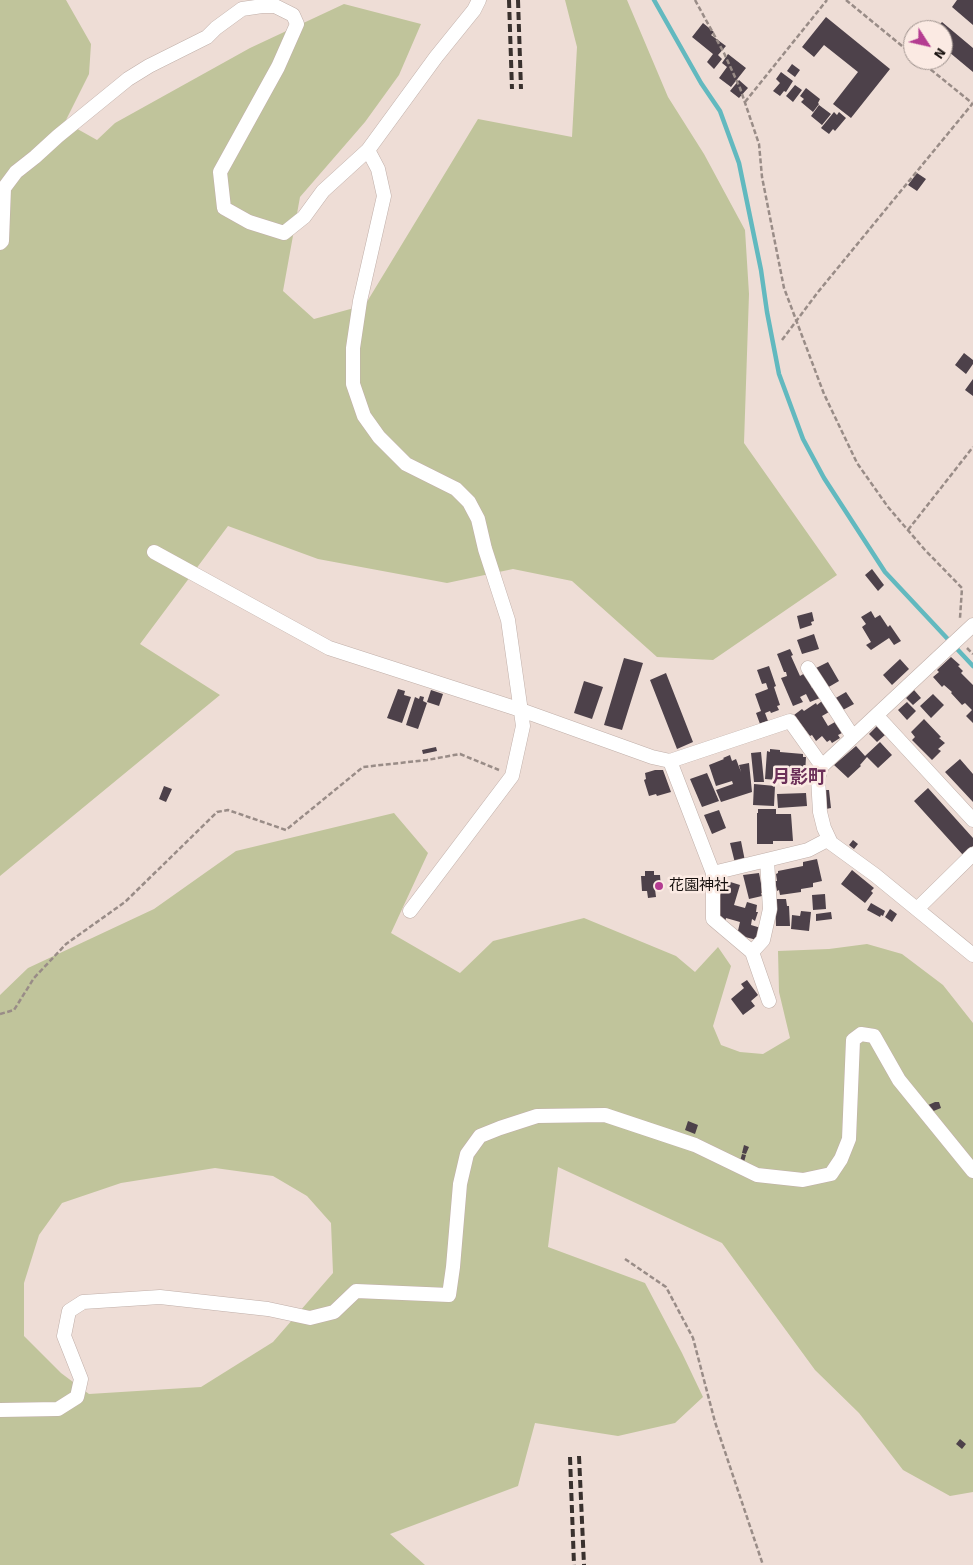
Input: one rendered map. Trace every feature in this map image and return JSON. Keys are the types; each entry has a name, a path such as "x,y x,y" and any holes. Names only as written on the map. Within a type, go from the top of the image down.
{"street":[{"path":"0,243 2,241 4,188 16,172 128,78 207,37 242,9 262,6 276,6 293,15 297,24 278,67 220,172 224,208 249,222 284,233 304,217 323,191 368,150 436,57 474,10 479,0"},
{"path":"368,150 378,169 384,196 360,301 353,348 353,384 364,416 379,437 406,464 456,489 469,502 478,519 485,549 508,620 523,726 512,776 410,911"},
{"path":"154,552 329,648 521,710 652,757 670,761 790,721 822,766"},
{"path":"973,625 822,766 818,778 820,812 824,828 831,842 875,875 973,956"},
{"path":"808,668 853,737"},
{"path":"876,716 973,820"},
{"path":"670,761 713,873 713,919 752,952 769,1001"},
{"path":"713,873 808,850 830,839"},
{"path":"917,909 973,854"},
{"path":"752,952 763,940 770,909 767,860"},
{"path":"0,1410 58,1410 77,1397 81,1379 64,1336 68,1311 83,1302 160,1298 268,1309 310,1318 334,1312 356,1291 449,1295 460,1184 466,1154 480,1136 537,1116 605,1115 695,1145 757,1175 803,1180 831,1174 841,1159 849,1139 854,1040 862,1034 874,1036 899,1080 973,1171"}],"path":[{"path":"695,0 738,81 745,102 758,144 762,177 784,288 824,394 857,463 888,507 962,588 954,643"},
{"path":"745,102 828,0"},
{"path":"846,0 903,47"},
{"path":"782,340 973,104 931,70"},
{"path":"908,530 973,447"},
{"path":"0,1014 14,1010 34,978 66,944 125,902 217,812 228,810 286,830 363,767 427,760 460,754 512,776"},
{"path":"626,1259 666,1287 693,1338 715,1422 763,1565"}],"green space":[{"path":"0,0 66,0 91,44 89,74 65,122 97,140 115,123 250,48 344,4 421,24 399,75 365,122 300,197 283,291 314,319 365,305 478,119 572,137 577,47 565,0 627,0 668,97 704,154 745,230 749,294 744,443 837,575 713,660 657,657 572,581 513,569 447,583 318,559 228,526 140,644 220,695 0,876"},
{"path":"394,813 428,853 391,933 460,973 493,941 584,918 676,956 695,972 718,947 731,966 713,1026 721,1045 740,1052 763,1054 790,1038 779,992 778,951 829,949 867,944 902,954 943,985 973,1023 973,1492 950,1496 903,1470 859,1413 815,1370 722,1243 558,1167 548,1247 645,1283 703,1397 675,1423 618,1436 535,1423 518,1486 390,1534 425,1565 0,1565 0,995 28,968 154,909 236,851","holes":["215,1168 273,1176 307,1196 331,1223 333,1273 273,1342 201,1387 89,1394 61,1373 24,1336 24,1283 39,1235 62,1203 121,1183"]}],"building":[{"path":"957,0 973,0 973,25 952,7"},
{"path":"826,17 890,69 851,118 833,104 858,72 824,45 814,57 802,47"},
{"path":"703,23 714,32 711,35 726,46 718,55 722,59 714,69 707,62 713,54 692,37"},
{"path":"953,31 973,48 973,72 953,55"},
{"path":"728,54 746,68 731,87 719,78 727,67 722,63"},
{"path":"792,64 800,70 795,77 787,71"},
{"path":"781,72 793,81 786,92 784,91 780,96 773,91 780,83 776,79"},
{"path":"739,80 748,88 739,98 730,91"},
{"path":"795,85 802,90 793,102 786,96"},
{"path":"806,88 820,99 813,112 801,102 804,99 800,96"},
{"path":"819,105 831,114 822,125 811,116"},
{"path":"834,112 837,115 839,112 846,118 835,131 833,129 829,134 821,128"},
{"path":"917,173 926,179 917,191 908,185"},
{"path":"964,353 973,360 973,364 966,374 955,365"},
{"path":"973,379 973,396 965,390"},
{"path":"872,569 884,585 878,591 865,575"},
{"path":"871,611 875,618 880,615 888,627 890,625 901,641 894,645 889,638 871,650 866,645 871,642 862,627 866,624 861,617"},
{"path":"812,612 814,621 811,622 812,625 800,629 797,616"},
{"path":"814,634 819,649 802,654 797,640"},
{"path":"790,649 800,676 805,673 812,688 816,687 820,698 810,702 806,694 800,697 803,702 793,706 781,678 787,676 786,672 784,672 777,654"},
{"path":"951,657 960,665 958,666 963,671 961,673 973,685 973,723 966,716 972,710 965,703 962,705 952,692 944,685 942,687 933,677 939,672 937,670"},
{"path":"624,658 643,663 622,730 604,725"},
{"path":"900,659 909,669 892,685 883,675"},
{"path":"828,662 839,681 827,688 816,668"},
{"path":"769,666 780,705 777,706 779,710 765,713 768,721 760,724 756,713 761,711 755,694 768,689 766,683 762,684 757,670"},
{"path":"666,673 693,742 677,749 650,680"},
{"path":"584,681 603,687 592,719 574,713"},
{"path":"398,689 405,691 404,695 411,697 402,723 387,718"},
{"path":"431,690 443,694 439,706 427,702"},
{"path":"914,690 921,698 913,705 906,698"},
{"path":"846,692 854,704 841,711 834,699"},
{"path":"933,694 944,705 931,718 920,706"},
{"path":"420,696 424,697 423,701 427,703 418,729 406,725 415,697 419,699"},
{"path":"822,701 829,712 822,716 828,726 835,722 842,733 838,735 840,738 832,743 830,740 827,742 822,736 816,741 794,715 802,709 804,711"},
{"path":"907,702 916,711 907,720 898,710"},
{"path":"924,719 945,743 938,749 941,751 932,760 912,740 915,737 911,732"},
{"path":"877,726 885,735 877,742 869,734"},
{"path":"880,742 892,755 878,768 867,757 861,766 848,778 834,765 856,746 865,756"},
{"path":"436,747 437,751 423,754 422,750"},
{"path":"770,749 803,754 803,757 806,757 805,774 802,773 802,782 765,779 767,751 770,752"},
{"path":"761,752 764,782 754,782 751,753"},
{"path":"730,755 732,761 736,759 741,772 739,765 749,763 752,792 721,802 716,790 733,784 732,781 716,786 709,765"},
{"path":"960,759 973,774 973,802 945,772"},
{"path":"663,770 671,792 649,796 644,780 646,779 645,773"},
{"path":"707,773 719,801 702,807 690,779"},
{"path":"754,784 775,786 774,806 753,805"},
{"path":"164,786 172,789 166,802 159,799"},
{"path":"928,788 973,838 973,846 963,855 914,801"},
{"path":"824,790 829,790 831,808 826,809"},
{"path":"806,793 807,806 778,808 777,794"},
{"path":"758,809 776,809 776,814 791,814 793,841 773,841 773,844 757,844"},
{"path":"719,810 726,828 712,834 704,815"},
{"path":"853,840 858,844 854,849 849,845"},
{"path":"741,841 745,861 735,863 730,843"},
{"path":"817,859 822,881 813,883 813,887 801,889 801,892 780,895 775,881 777,881 776,874 778,871 803,866 803,862"},
{"path":"852,870 874,888 871,891 873,893 865,903 841,884"},
{"path":"645,871 654,871 654,875 660,875 661,889 655,889 656,897 648,898 647,891 642,891 641,876 645,876"},
{"path":"759,873 762,896 749,899 743,875"},
{"path":"724,880 740,885 734,905 745,908 747,902 757,905 756,912 758,912 755,921 752,919 751,925 761,928 757,940 737,935 740,922 726,918 725,923 718,919 717,907"},
{"path":"825,894 826,909 813,910 812,895"},
{"path":"775,899 786,899 787,906 789,906 790,926 776,926"},
{"path":"871,903 885,911 883,916 881,915 880,917 867,910"},
{"path":"890,909 897,914 892,922 885,917"},
{"path":"801,911 811,912 809,931 791,929 792,915 800,916"},
{"path":"831,912 832,919 816,921 816,914"},
{"path":"747,980 758,995 751,1001 755,1006 743,1015 731,999 744,988 741,984"},
{"path":"939,1102 941,1108 931,1112 926,1106"},
{"path":"688,1121 698,1125 695,1134 685,1130"},
{"path":"744,1145 749,1147 746,1154 742,1153"},
{"path":"742,1154 746,1155 744,1162 740,1161"},
{"path":"960,1439 966,1444 962,1449 956,1444"}],"waterway":[{"path":"654,0 701,83 720,111 739,163 761,270 779,374 803,439 824,478 885,572 973,666"}],"railway":[{"path":"509,0 512,89"},
{"path":"518,0 521,89"},
{"path":"579,1456 584,1565"},
{"path":"570,1457 574,1565"}],"place":[{"name":"花園神社","path":"659,886"}],"district":[{"name":"月影町","path":"799,778"}]}
